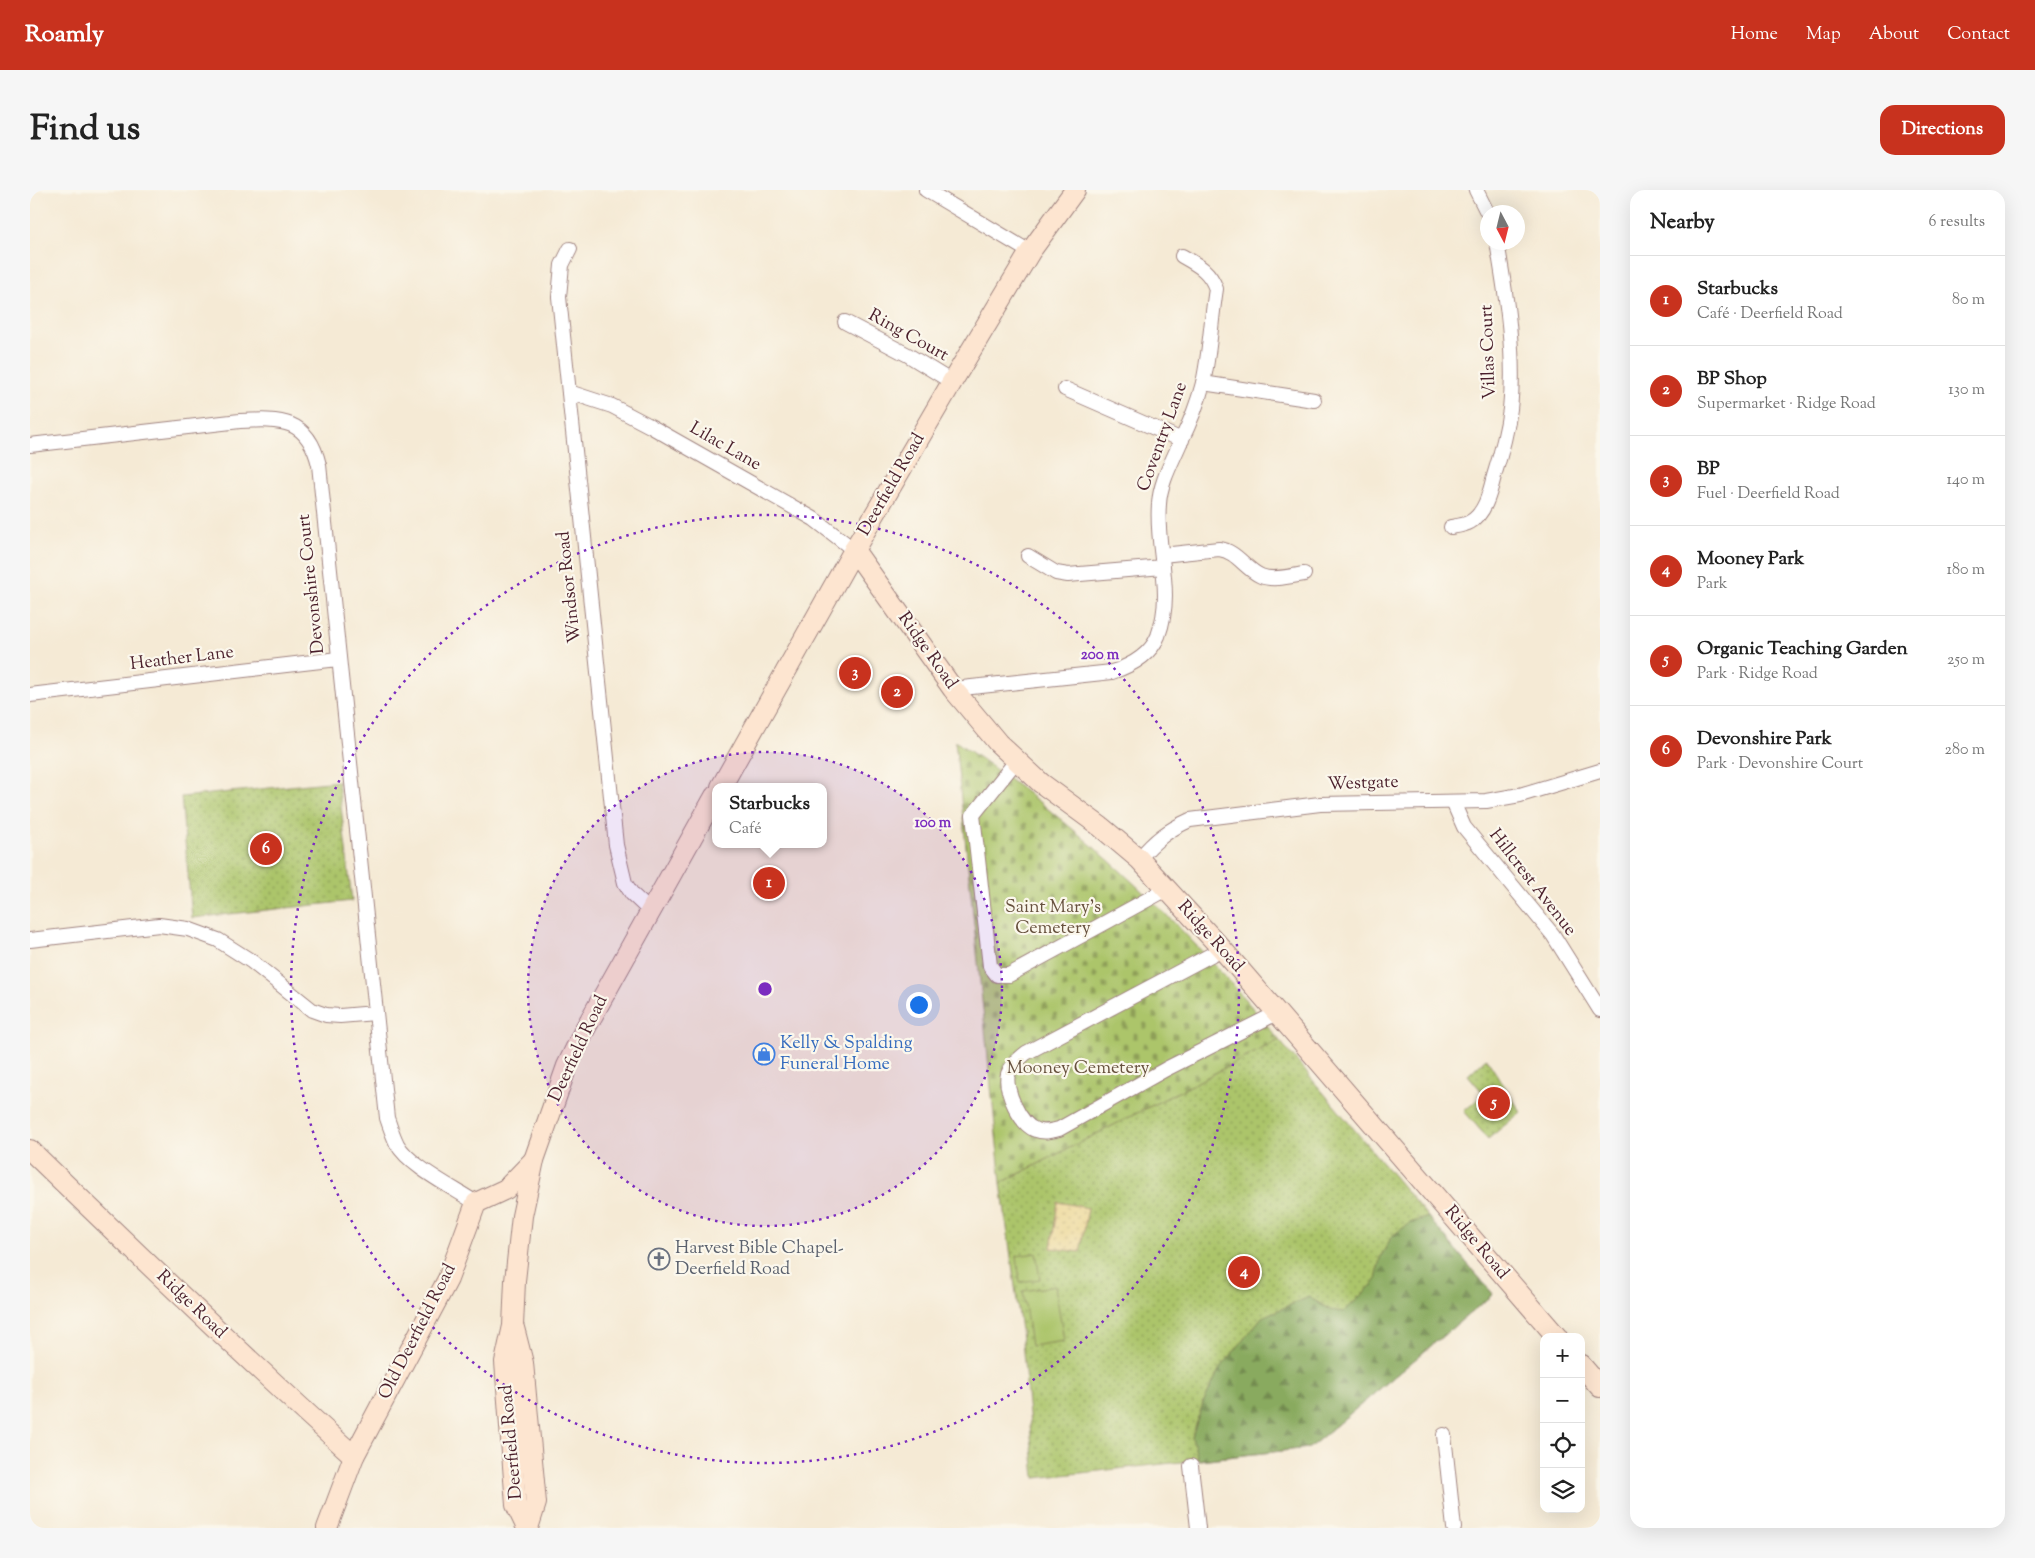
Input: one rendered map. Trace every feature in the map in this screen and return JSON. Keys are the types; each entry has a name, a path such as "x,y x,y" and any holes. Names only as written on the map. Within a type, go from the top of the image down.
{"street":[{"path":"926,190 1030,252"},
{"name":"Deerfield Road","path":"723,783 854,550 952,382 1030,252 1075,190"},
{"path":"1476,190 1484,205"},
{"name":"Windsor Road","path":"570,249 560,277 559,297 616,845 625,883 632,894 650,911"},
{"name":"Villas Court","path":"1451,527 1468,523 1476,517 1483,507 1504,446 1510,410 1512,373 1504,281 1498,250"},
{"name":"Coventry Lane","path":"952,689 1100,675 1130,666 1143,657 1157,638 1165,612 1166,596 1158,503 1167,473 1182,440 1203,383 1216,288 1212,278 1205,269 1182,256"},
{"name":"Ring Court","path":"845,322 908,355 952,382"},
{"path":"1203,383 1314,400"},
{"path":"1066,389 1182,440"},
{"name":"Lilac Lane","path":"569,392 612,406 650,426 814,519 854,550"},
{"name":"Devonshire Court","path":"30,445 240,421 272,420 290,423 300,429 311,441 319,465 387,1118 397,1144 416,1164 476,1202"},
{"path":"1028,556 1056,573 1068,575 1162,561 1219,549 1228,550 1260,576 1268,578 1304,574"},
{"name":"Ridge Road","path":"854,550 952,689 1016,761 1041,783 1101,827 1139,859 1222,949 1554,1333"},
{"name":"Heather Lane","path":"30,695 338,659"},
{"path":"1016,761 974,814 990,966 997,975 1009,975 1167,889"},
{"name":"Westgate","path":"1139,859 1171,828 1190,820 1320,804 1486,801 1511,796 1600,771"},
{"name":"Deerfield Road","path":"527,1528 516,1505 505,1362 513,1326 515,1281 522,1216 534,1160 567,1066 585,1029 712,801"},
{"name":"Hillcrest Avenue","path":"1453,802 1464,827 1552,935 1600,1010"},
{"path":"30,940 159,925 188,929 218,940 251,961 312,1010 333,1016 375,1013"},
{"path":"1222,949 1026,1053 1015,1062 1009,1072 1007,1084 1012,1100 1027,1126 1048,1132 1059,1129 1166,1069 1277,1012"},
{"name":"Ridge Road","path":"30,1150 184,1297 238,1352 354,1456"},
{"path":"476,1202 506,1189 534,1160"},
{"name":"Old Deerfield Road","path":"327,1528 354,1456 448,1279 476,1202"},
{"path":"1585,1369 1600,1386"},
{"path":"1444,1435 1454,1528"},
{"path":"1192,1466 1198,1528"}],"green space":[{"path":"955,741 1044,806 1128,878 1206,956 1279,1040 1001,1183"},
{"path":"338,781 352,901 192,918 181,797"},
{"path":"1279,1040 1493,1294 1309,1448 1035,1478 1021,1331 1001,1183"},
{"path":"1486,1058 1521,1112 1488,1139 1464,1111 1484,1094 1468,1075"},
{"path":"1428,1217 1493,1294 1309,1448 1198,1460 1192,1437 1203,1403 1219,1370 1262,1317 1309,1297 1330,1310 1344,1312 1376,1281 1380,1258 1392,1236 1410,1223"},
{"path":"1036,1253 1040,1279 1020,1282 1017,1256"},
{"path":"1055,1286 1064,1341 1031,1346 1023,1291"}],"sand":[{"path":"1058,1202 1088,1208 1080,1252 1051,1248"}],"place":[{"name":"BP","path":"855,673"},
{"name":"BP Shop","path":"897,692"},
{"name":"Devonshire Park","path":"266,849"},
{"name":"Starbucks","path":"769,883"},
{"name":"Kelly & Spalding Funeral Home","path":"764,1054"},
{"name":"Organic Teaching Garden","path":"1494,1103"},
{"name":"Harvest Bible Chapel- Deerfield Road","path":"659,1259"},
{"name":"Mooney Park","path":"1244,1272"}],"park label":[{"name":"Saint Mary's Cemetery","path":"1053,918"},
{"name":"Mooney Cemetery","path":"1078,1069"}]}
